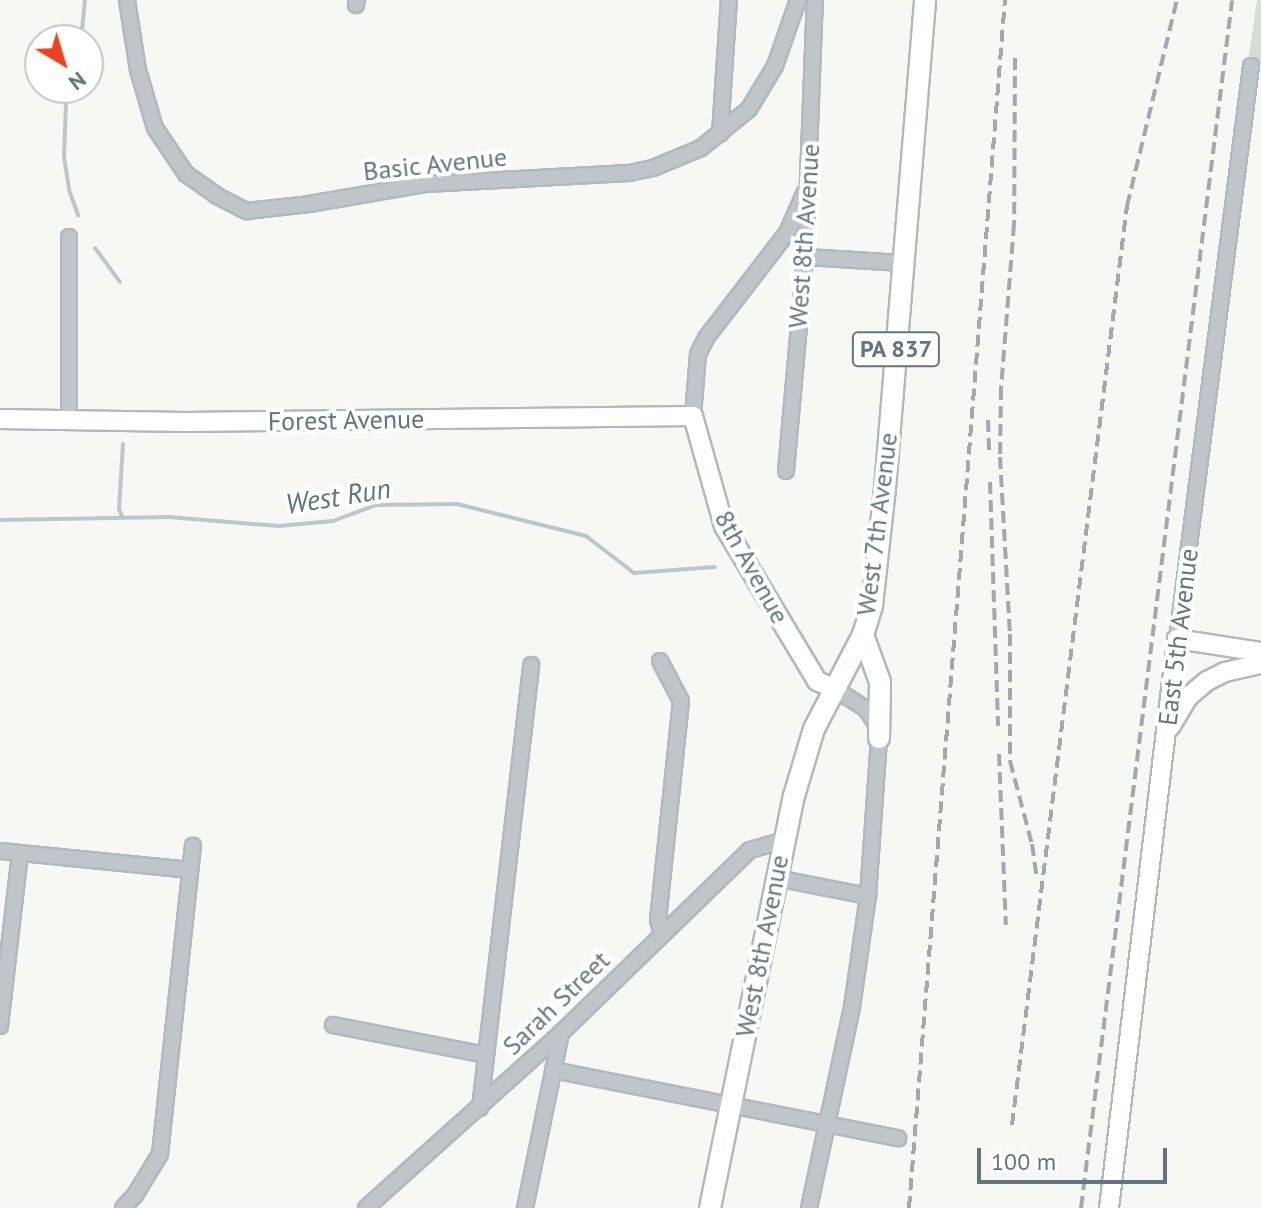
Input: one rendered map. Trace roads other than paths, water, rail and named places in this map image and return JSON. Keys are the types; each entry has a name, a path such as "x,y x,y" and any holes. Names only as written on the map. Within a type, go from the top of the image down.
{"main road":[{"name":"West 7th Avenue","path":"835,689 863,635 878,568 925,0"},
{"path":"863,635 880,682 879,738"},
{"name":"West 8th Avenue","path":"710,1208 782,841 814,729 835,689"}],"street":[{"name":"Basic Avenue","path":"127,0 138,70 155,128 186,174 217,196 247,211 426,184 629,173 653,168 701,148 749,109 786,39 798,0"},
{"path":"720,134 729,0"},
{"name":"West 8th Avenue","path":"786,471 805,257 815,0"},
{"name":"East 5th Avenue","path":"1109,1208 1177,639 1251,66"},
{"name":"8th Avenue","path":"810,175 787,233 706,338 698,354 693,416 724,526 817,681 835,689"},
{"path":"69,237 69,418"},
{"path":"805,257 903,263"},
{"name":"Forest Avenue","path":"0,419 185,422 693,416"},
{"path":"1177,639 1261,652"},
{"path":"660,661 681,701 658,920 662,934"},
{"path":"1166,733 1188,697 1207,681 1225,672 1261,664"},
{"path":"480,1108 531,665"},
{"path":"809,1208 852,1007 868,896 879,738 875,722 866,709 835,689"},
{"name":"Sarah Street","path":"366,1208 561,1033 750,850 782,841"},
{"path":"123,1208 135,1195 160,1154 193,846"},
{"path":"0,851 189,870"},
{"path":"0,1026 20,854"},
{"path":"776,878 868,896"},
{"path":"333,1025 486,1055"},
{"path":"525,1208 561,1033"},
{"path":"553,1070 898,1138"}],"waterway":[{"path":"83,24 85,0"},
{"path":"66,104 64,157 69,190 78,215"},
{"path":"95,248 120,282"},
{"path":"122,516 119,509 123,444"},
{"name":"West Run","path":"0,520 169,517 279,526 333,521 376,505 457,504 586,536 634,573 715,567"}],"railway":[{"path":"909,1208 1005,0"},
{"path":"1012,1125 1127,206 1177,0"},
{"path":"1081,1208 1232,0"},
{"path":"1015,58 1014,224 1001,388 1000,457 1010,634 1010,761 1032,844 1037,880"},
{"path":"988,420 989,450"},
{"path":"990,482 998,726"},
{"path":"999,754 1006,925"}]}
